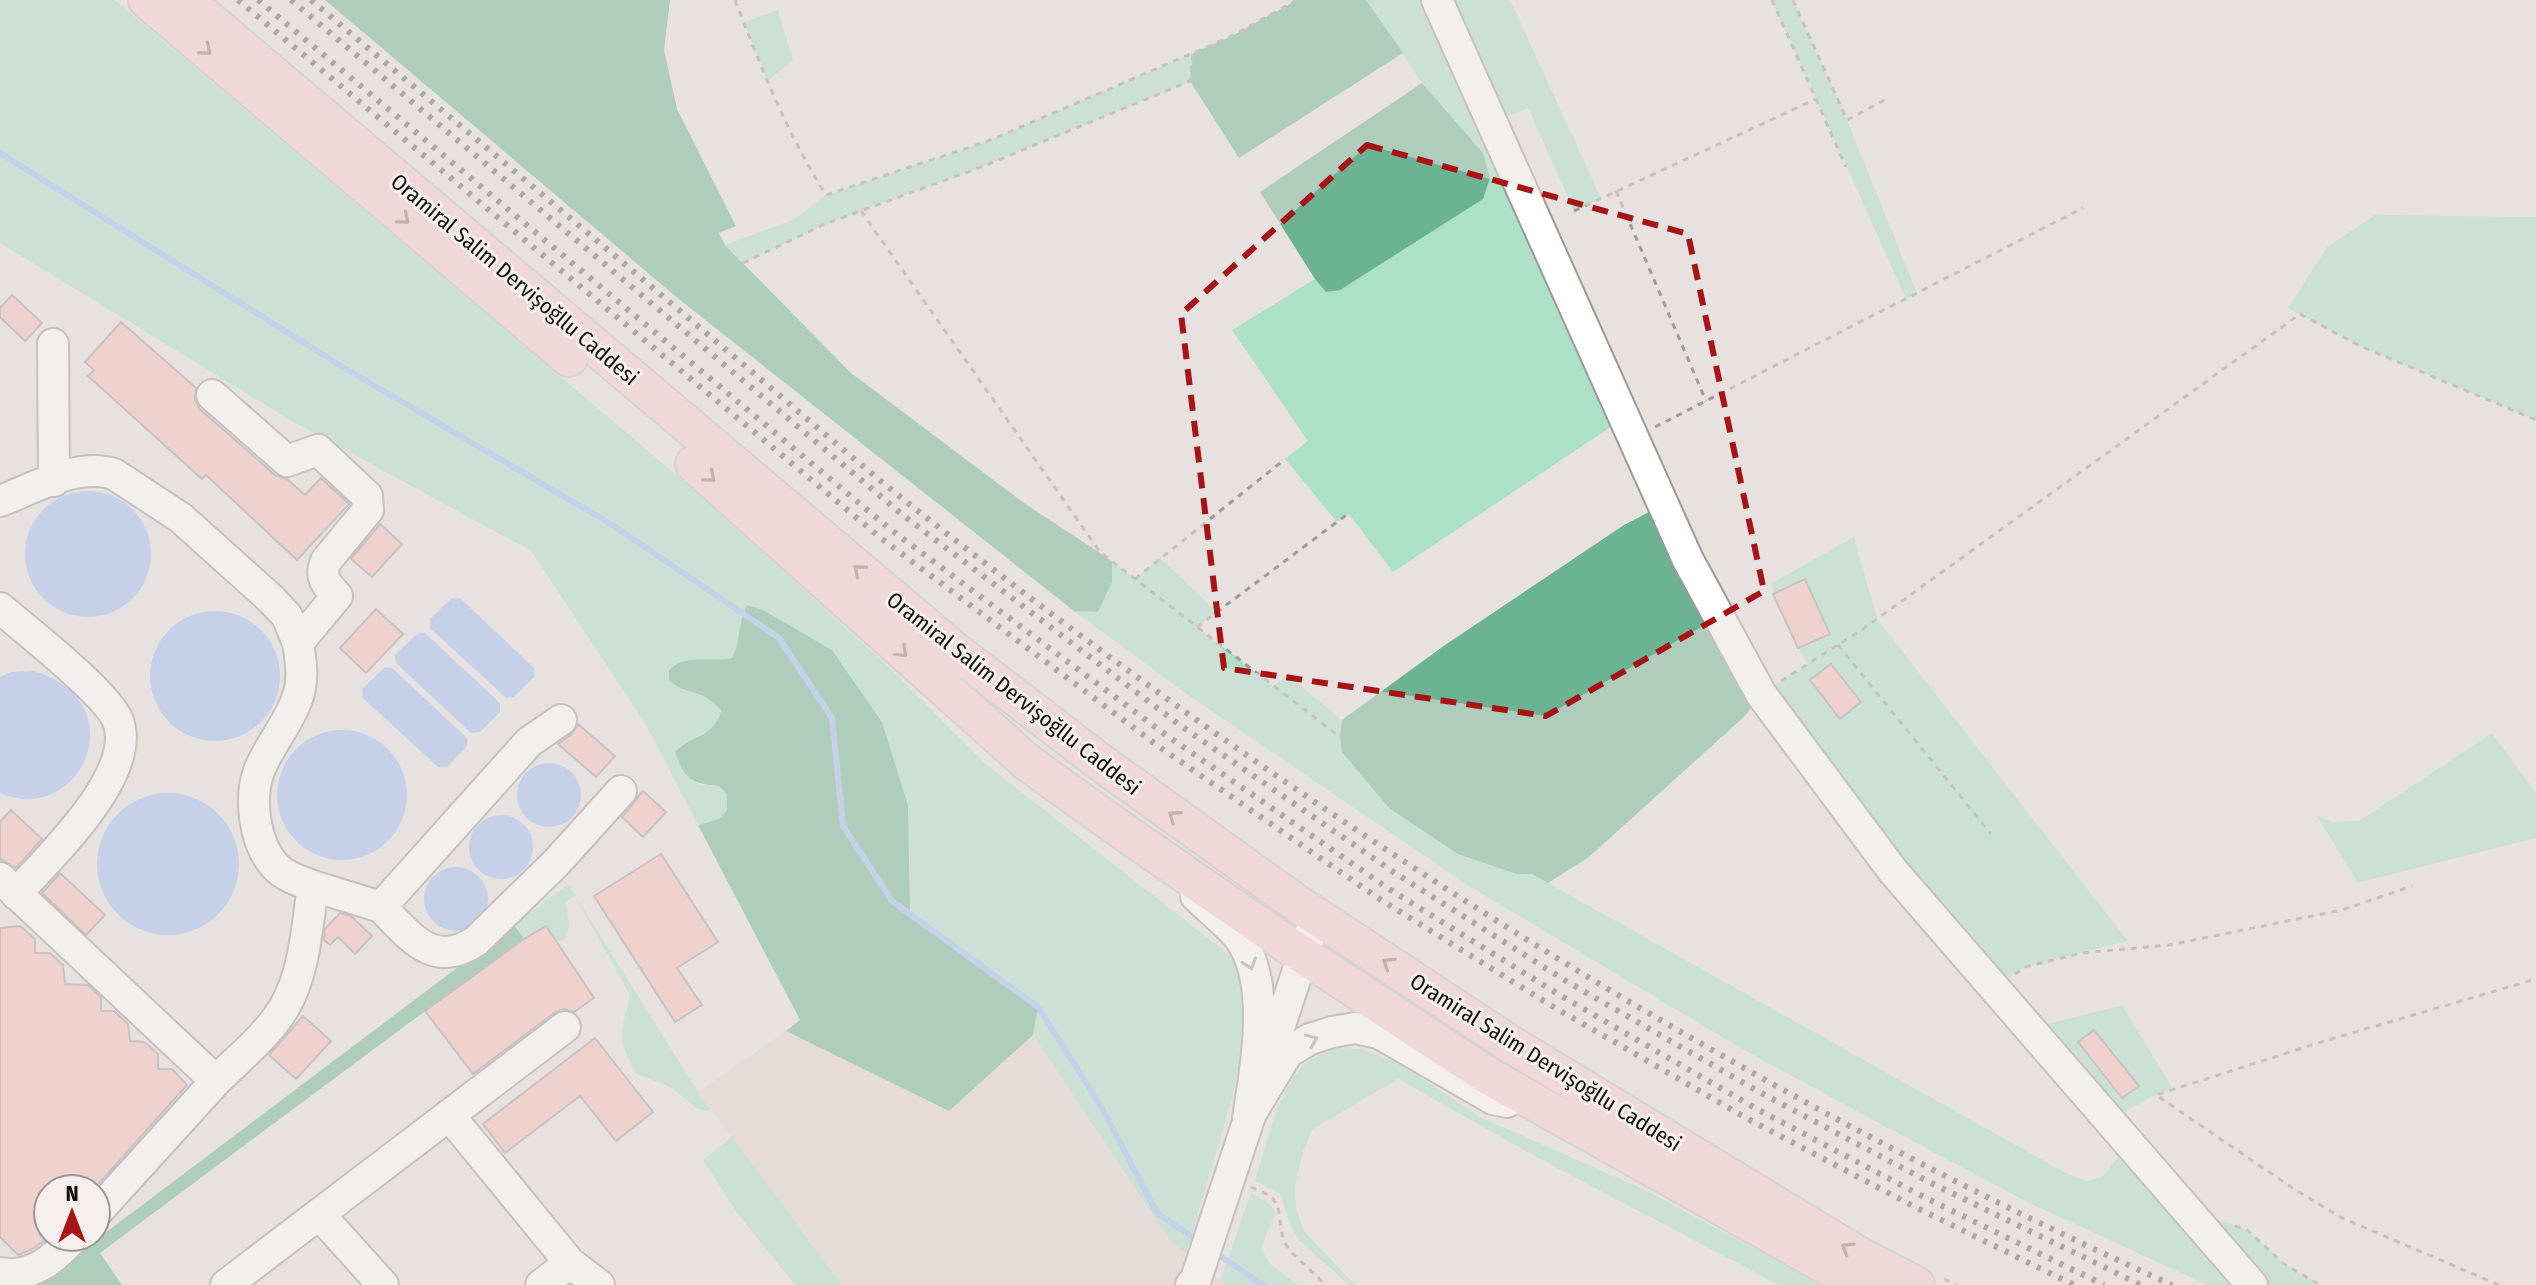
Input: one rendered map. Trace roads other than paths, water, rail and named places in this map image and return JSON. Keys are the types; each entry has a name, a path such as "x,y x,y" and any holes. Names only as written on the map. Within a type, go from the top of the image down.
{"main road":[{"name":"Oramiral Salim Dervişoğllu Caddesi","path":"147,0 728,493 1028,763 1302,954 1490,1077 1861,1285"},
{"name":"Oramiral Salim Dervişoğllu Caddesi","path":"185,0 954,650 1100,762 1316,916 1512,1045 1860,1256 1925,1279"}],"street":[{"path":"1437,0 1688,560 1761,694 1893,871 2252,1285"},
{"path":"53,344 54,481"},
{"path":"212,395 287,461 318,450 367,496 368,510 326,561 323,569 326,585 337,596 298,643"},
{"path":"0,501 79,472 114,474 181,518 271,599 287,616 298,643 301,676 298,697 259,770 254,800 260,835 273,864 293,878 381,907 424,947 447,953 462,951 476,941 556,863 621,791"},
{"path":"6,625 101,696 118,722 121,736 111,775 98,801 82,821 8,886 216,1081"},
{"path":"381,907 529,742 561,720"},
{"path":"1143,845 1237,936 1248,954 1254,975 1258,1028 1248,1118"},
{"path":"112,1195 216,1081 265,1033 284,1008 301,963 313,886"},
{"path":"1194,1282 1316,916"},
{"path":"226,1285 565,1027"},
{"path":"1248,1118 1288,1052 1310,1039 1355,1028 1379,1033 1493,1099 1552,1112"},
{"path":"449,1115 570,1263 599,1285"},
{"path":"319,1214 383,1285"},
{"path":"0,1273 15,1274 36,1269 55,1253"},
{"path":"541,1285 570,1263"}],"water":[{"path":"88,491 112,495 133,509 147,530 151,554 147,578 133,599 112,613 88,617 64,613 43,599 29,578 25,554 29,530 43,509 64,495"},
{"path":"452,598 460,598 534,668 534,677 514,697 506,698 430,628 430,619"},
{"path":"215,611 240,616 261,630 275,651 280,676 275,701 261,722 240,736 215,741 190,736 169,722 155,701 150,676 155,651 169,630 190,616"},
{"path":"418,633 425,633 500,703 500,712 480,732 471,733 396,663 395,655"},
{"path":"385,667 392,668 467,738 467,746 447,767 438,767 363,698 362,689"},
{"path":"33,671 65,686 84,707 90,732 86,756 74,777 54,793 29,799 0,793 0,677 11,672"},
{"path":"342,730 367,735 388,749 402,770 407,795 402,820 388,841 367,855 342,860 317,855 296,841 282,820 277,795 282,770 296,749 317,735"},
{"path":"543,763 555,763 572,772 579,783 579,807 572,818 555,827 543,827 531,822 522,813 517,801 517,789 522,777 531,768"},
{"path":"168,793 195,799 218,814 233,837 239,864 233,891 218,914 195,929 168,935 141,929 118,914 103,891 97,864 103,837 118,814 141,799"},
{"path":"495,815 507,815 524,824 531,835 531,859 524,870 507,879 495,879 483,874 474,865 469,853 469,841 474,829 483,820"},
{"path":"450,867 462,867 479,876 486,887 486,911 479,922 462,931 450,931 438,926 429,917 424,905 424,893 429,881 438,872"}],"waterway":[{"path":"0,153 346,369 611,524 779,638 832,718 843,826 892,901 1038,1007 1102,1108 1157,1213 1200,1242"},
{"path":"1213,1251 1263,1285"}],"railway":[{"path":"238,0 882,539 1158,746 1381,900 1552,1006 1748,1119 1915,1207 2074,1285"},
{"path":"258,0 890,529 1166,735 1389,889 1558,994 1755,1108 1922,1196 2104,1285"},
{"path":"291,0 904,516 1181,726 1398,875 1566,981 1763,1094 1931,1183 2141,1285"},
{"path":"311,0 888,487 1060,620 1210,729 1363,834 1519,935 1678,1030 1840,1121 2004,1206 2172,1285"}]}
